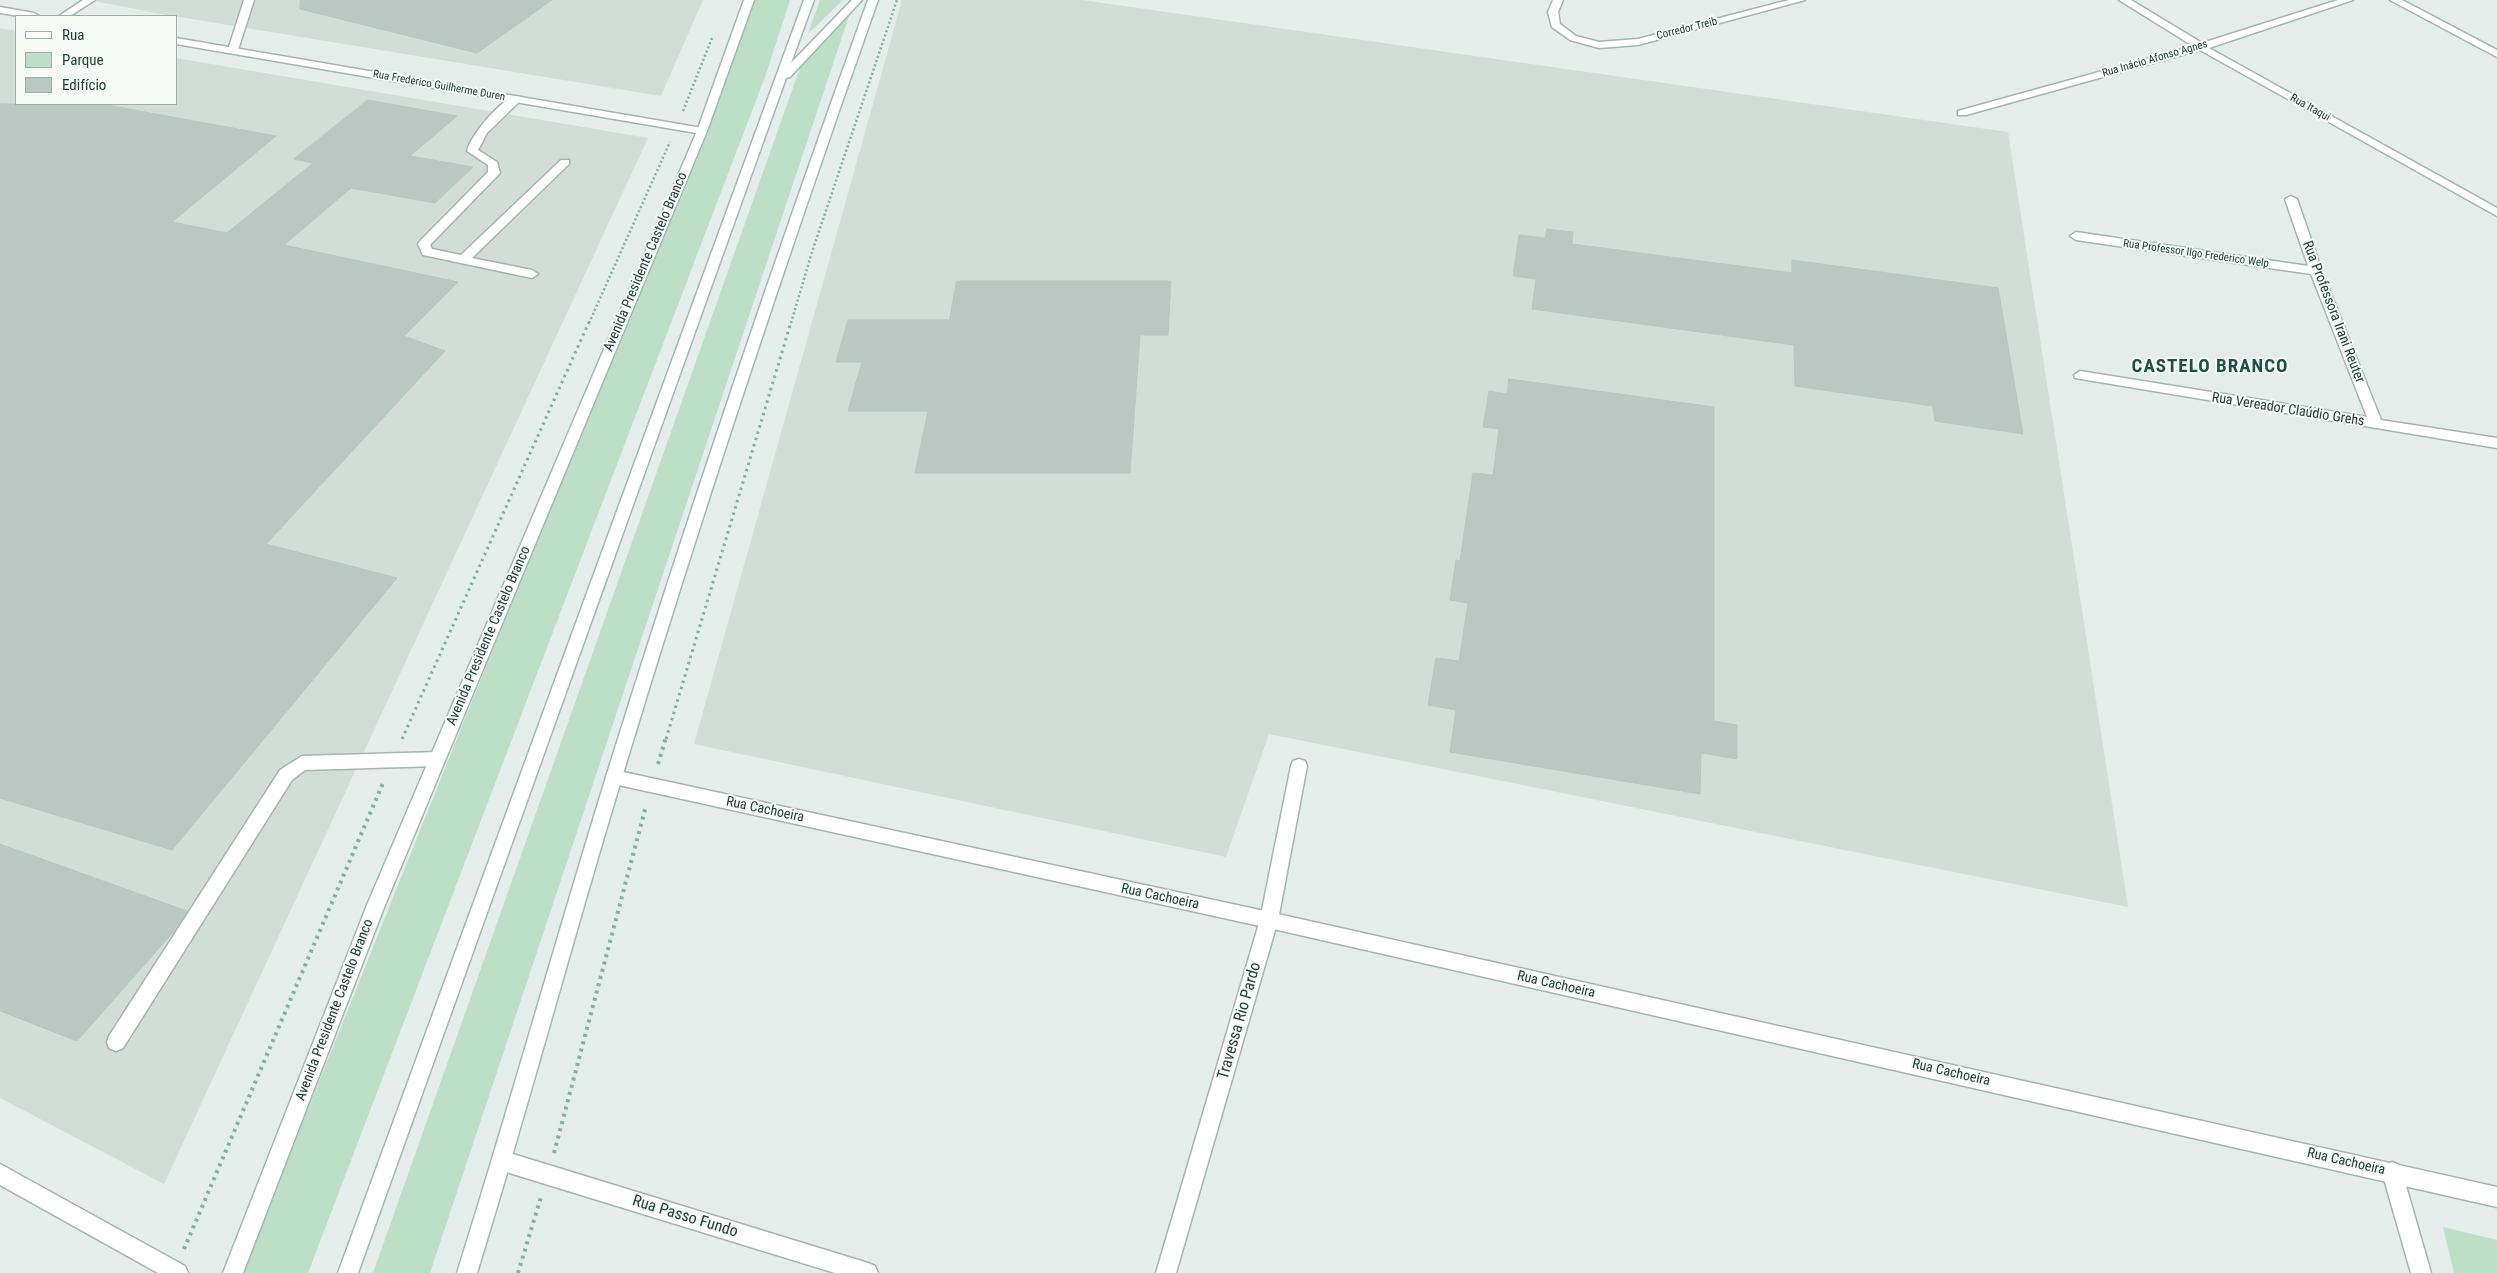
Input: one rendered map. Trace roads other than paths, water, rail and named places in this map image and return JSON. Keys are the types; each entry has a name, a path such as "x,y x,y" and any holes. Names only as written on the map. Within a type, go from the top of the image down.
{"street":[{"path":"66,15 90,0"},
{"path":"233,50 249,0"},
{"name":"Avenida Presidente Castelo Branco","path":"233,1273 376,905 702,132 749,0"},
{"path":"348,1273 809,0"},
{"path":"781,80 857,0"},
{"path":"467,1273 503,1161 614,777 782,252 873,0"},
{"name":"Corredor Treib","path":"1558,0 1553,12 1555,25 1573,38 1599,45 1638,42 1800,0"},
{"name":"Rua Itaqui","path":"2124,0 2201,46 2497,213"},
{"name":"Rua Inácio Afonso Agnes","path":"1962,114 2201,46 2348,0"},
{"path":"2395,0 2497,54"},
{"path":"0,10 28,15"},
{"name":"Rua Frederico Guilherme Duren","path":"178,41 702,132"},
{"path":"516,99 484,130 472,146 472,151 492,164 494,173 424,244 426,252 532,274"},
{"path":"464,259 565,162"},
{"name":"Rua Professora Irani Reuter","path":"2291,199 2316,271 2377,425"},
{"name":"Rua Professor Ilgo Frederico Welp","path":"2076,236 2316,271"},
{"name":"Rua Vereador Claúdio Grehs","path":"2080,376 2377,425 2497,442"},
{"path":"116,1042 286,775 302,763 437,759"},
{"name":"Travessa Rio Pardo","path":"1166,1273 1269,920 1298,766"},
{"name":"Rua Cachoeira","path":"614,777 1269,920 2497,1197"},
{"name":"Rua Passo Fundo","path":"503,1161 868,1273"},
{"path":"2392,1172 2421,1273"},
{"path":"0,1174 176,1272"}],"district":[{"name":"CASTELO BRANCO","path":"2210,367"}]}
